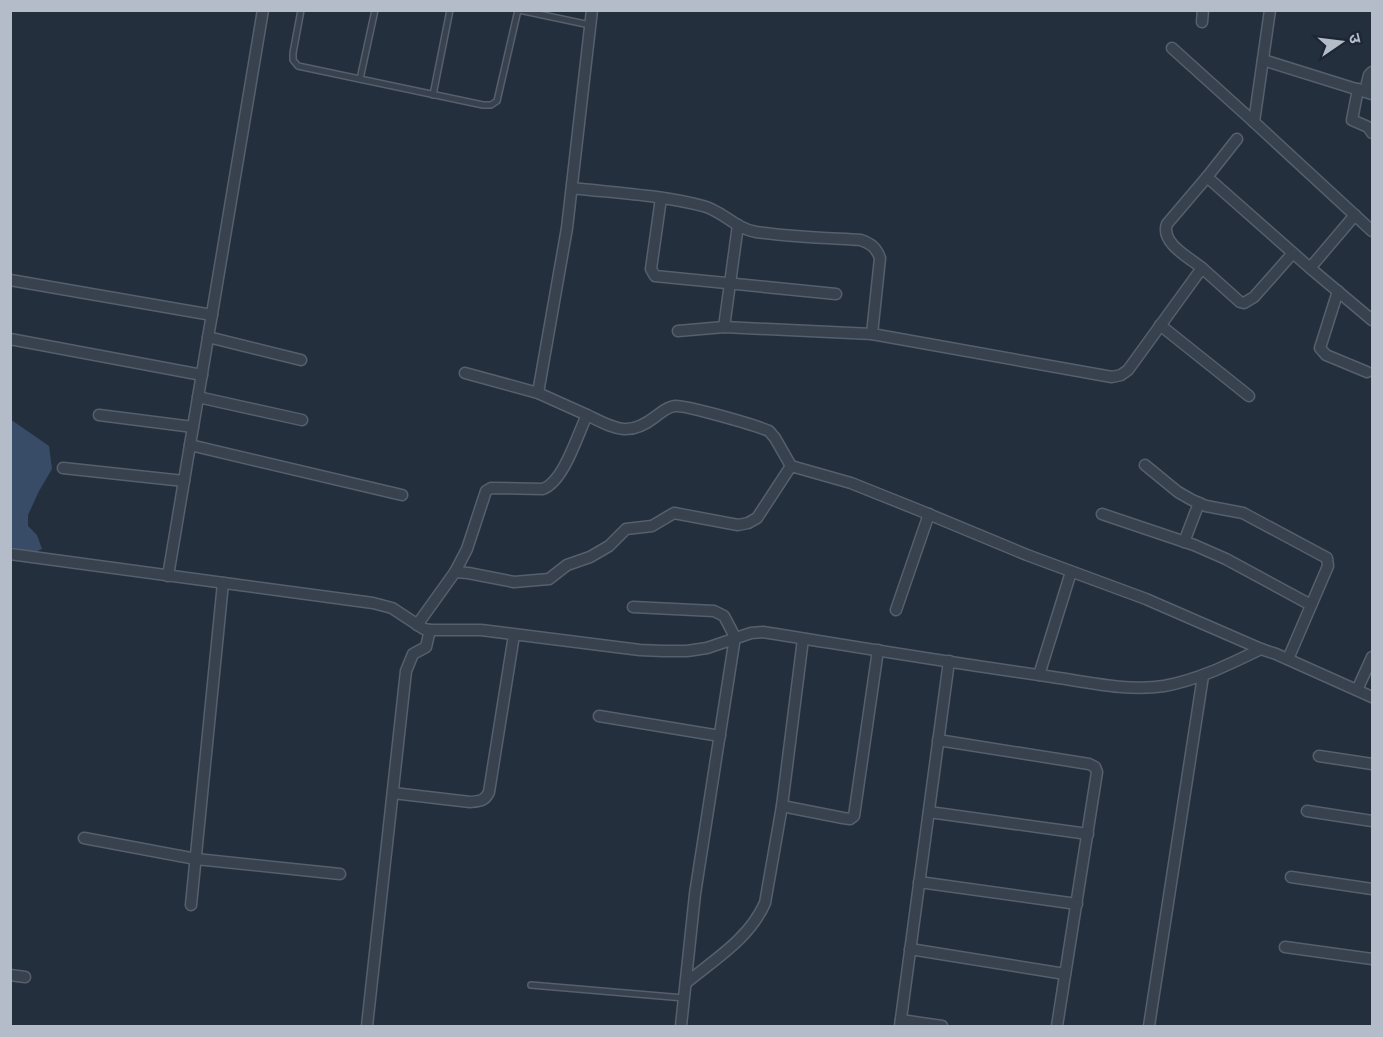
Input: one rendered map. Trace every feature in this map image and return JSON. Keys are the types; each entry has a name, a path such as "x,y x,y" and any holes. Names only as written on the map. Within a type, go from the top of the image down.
{"street":[{"path":"168,576 263,10"},
{"path":"538,393 567,228 592,10"},
{"path":"1254,122 1270,10"},
{"path":"1172,48 1372,231"},
{"path":"1263,60 1365,92"},
{"path":"1372,72 1352,120 1368,127 1372,132"},
{"path":"1237,139 1167,224 1166,236 1170,243 1244,303 1254,297 1293,253"},
{"path":"1207,177 1372,320"},
{"path":"572,188 661,198 707,207 738,225 756,232 861,240 870,243 877,250 880,258 872,334"},
{"path":"661,198 652,273 660,277 836,294"},
{"path":"1310,268 1355,215"},
{"path":"724,327 738,225"},
{"path":"678,331 724,327 872,334 1112,376 1121,375 1128,370 1202,268"},
{"path":"10,280 212,315"},
{"path":"1338,291 1320,348 1326,355 1367,372"},
{"path":"1160,325 1249,396"},
{"path":"208,337 302,360"},
{"path":"10,339 202,375"},
{"path":"465,373 538,393 620,430 641,427 666,409 681,406 769,431 791,466 851,483 1071,572 1146,599 1372,697"},
{"path":"198,397 302,420"},
{"path":"99,415 193,427"},
{"path":"417,625 455,572 467,549 486,491 491,488 543,489 550,486 560,474 587,415"},
{"path":"190,445 402,495"},
{"path":"1145,465 1178,492 1199,503 1243,513 1327,558 1328,566 1288,659"},
{"path":"455,572 514,582 549,579 567,565 590,557 609,546 626,529 652,526 674,513 738,525 748,523 757,518 791,466"},
{"path":"63,468 184,481"},
{"path":"1184,542 1199,503"},
{"path":"896,610 929,514"},
{"path":"1102,514 1226,559 1311,605"},
{"path":"10,554 373,603 392,608 417,625 430,630 481,630 640,650 687,651 707,648 735,637 763,632 1131,687 1162,686 1203,675 1261,649"},
{"path":"1039,675 1071,572"},
{"path":"191,905 223,583"},
{"path":"633,607 714,611 724,616 735,637 695,894 681,1026"},
{"path":"367,1026 406,671 413,654 426,646 430,630"},
{"path":"393,793 470,802 486,798 489,792 514,635"},
{"path":"686,983 746,935 765,903 783,806 803,639"},
{"path":"783,806 850,819 854,816 878,650"},
{"path":"1357,690 1372,657"},
{"path":"942,1026 900,1023 949,661"},
{"path":"1149,1026 1203,675"},
{"path":"599,716 720,736"},
{"path":"938,740 1089,764 1095,767 1098,778 1057,1026"},
{"path":"1319,756 1372,764"},
{"path":"1307,811 1372,820"},
{"path":"929,812 1088,834"},
{"path":"84,838 196,859 340,874"},
{"path":"1291,877 1372,889"},
{"path":"919,882 1077,904"},
{"path":"1285,947 1372,958"},
{"path":"910,949 1065,974"},
{"path":"10,975 25,977"}],"lane":[{"path":"301,10 293,53 293,60 298,66 483,105 491,105 497,100 519,10 590,25"},
{"path":"360,80 375,10"},
{"path":"433,95 450,10"},
{"path":"531,985 684,998"}],"water":[{"path":"10,419 49,446 52,469 28,515 28,526 37,535 42,549 32,553 11,547"}]}
